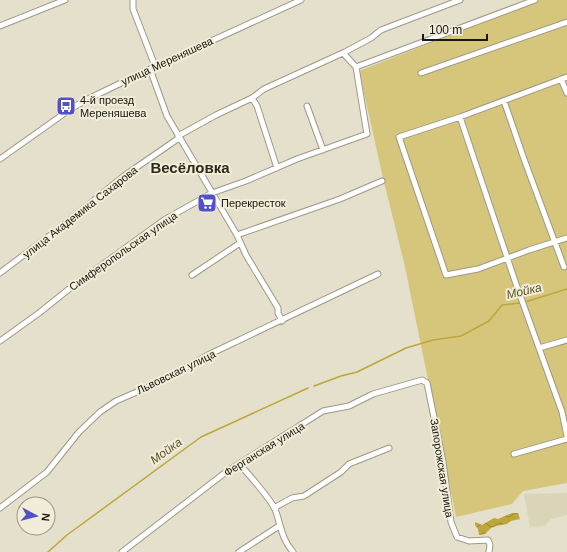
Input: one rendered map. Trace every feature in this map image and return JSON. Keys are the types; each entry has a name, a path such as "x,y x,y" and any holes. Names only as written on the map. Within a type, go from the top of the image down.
{"street":[{"path":"0,26 65,0"},
{"path":"133,0 133,9 167,116 178,137 190,153 278,308 278,313 282,321"},
{"name":"улица Мереняшева","path":"0,159 72,108 152,68 301,0"},
{"name":"улица Академика Сахарова","path":"0,273 78,214 124,176 178,137 216,115 252,98 264,88 344,52 371,38 381,30 460,0"},
{"path":"344,52 356,67 535,0"},
{"path":"420,73 567,22"},
{"name":"Симферопольская улица","path":"0,341 164,220 212,193 368,134 356,67"},
{"path":"567,77 460,117 399,137 446,275 478,269 567,238"},
{"path":"561,79 567,93"},
{"path":"252,98 257,106 278,168"},
{"path":"504,101 564,267"},
{"path":"307,106 323,150"},
{"path":"460,117 516,284 562,412 567,438 514,454"},
{"path":"237,235 340,199 382,181"},
{"path":"192,275 240,243"},
{"name":"Львовская улица","path":"0,508 47,472 79,432 100,412 116,401 162,381 208,355 378,274"},
{"path":"539,348 567,340"},
{"name":"Ферганская улица","path":"122,552 226,472 323,411 348,406 373,394 424,380"},
{"name":"Запорожская улица","path":"424,380 427,383 443,462 450,522 457,537 470,541 488,540 490,545 489,552"},
{"path":"274,508 292,498 304,496 342,472 349,464 389,448"},
{"path":"239,464 274,508 279,526 293,552"},
{"path":"239,552 279,526"}],"shaded area":[{"path":"540,0 567,0 567,483 523,491 512,504 456,517 405,267 359,71"},
{"path":"567,493 567,515 551,519 544,526 530,527 524,494"}],"water":[{"path":"512,513 518,513 520,519 496,526 491,528 485,534 479,535 475,522 482,525 494,518 498,519"}],"waterway":[{"name":"Мойка","path":"525,302 567,289"},
{"name":"Мойка","path":"314,386 357,372 406,348 433,340 461,336 489,321 502,305 521,303"},
{"name":"Мойка","path":"48,552 67,535 201,437 308,388"}],"place":[{"name":"4-й проезд Мереняшева","path":"66,106"},
{"name":"Перекресток","path":"207,203"}],"district":[{"name":"Весёловка","path":"190,167"}]}
